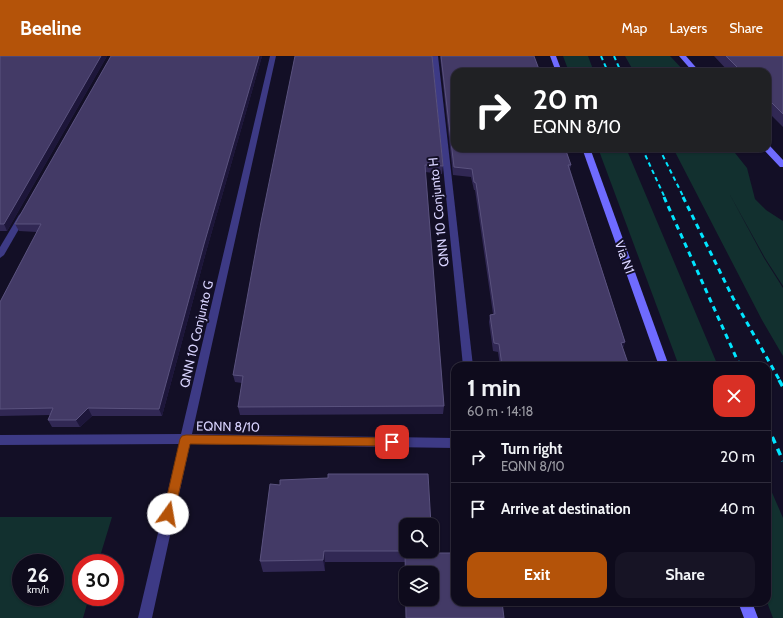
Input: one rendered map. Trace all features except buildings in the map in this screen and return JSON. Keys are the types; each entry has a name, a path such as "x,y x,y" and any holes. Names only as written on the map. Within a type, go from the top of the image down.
{"main road":[{"path":"553,56 558,68"},
{"path":"682,56 693,68"},
{"name":"Via N1","path":"587,152 663,362"},
{"path":"771,152 783,165"},
{"path":"746,606 751,618"}],"street":[{"name":"QNN 10 Conjunto G","path":"145,618 273,56"},
{"name":"QNN 10 Conjunto H","path":"435,56 468,362"},
{"path":"0,255 27,207"},
{"name":"EQNN 8/10","path":"0,440 186,439 451,443"}],"green space":[{"path":"563,56 588,56 592,68 568,68"},
{"path":"625,56 670,56 681,68 632,68"},
{"path":"599,152 628,152 716,362 678,362"},
{"path":"675,152 757,152 735,153 747,168 755,199 766,210 783,221 783,286 765,258 729,193 764,258 783,288 783,356 762,320"},
{"path":"771,490 783,518 783,618 773,618 768,606 771,606"},
{"path":"0,517 112,517 101,554 72,554 72,606 86,606 83,618 0,618"}],"railway":[{"path":"601,56 606,68"},
{"path":"614,56 619,68"},
{"path":"644,152 665,198"},
{"path":"661,152 684,198"},
{"path":"664,197 738,362"},
{"path":"683,197 733,298 769,362"},
{"path":"771,365 780,381"},
{"path":"779,380 783,387"},
{"path":"771,434 783,461"}],"route":[{"path":"168,514 186,439 392,442"}]}
